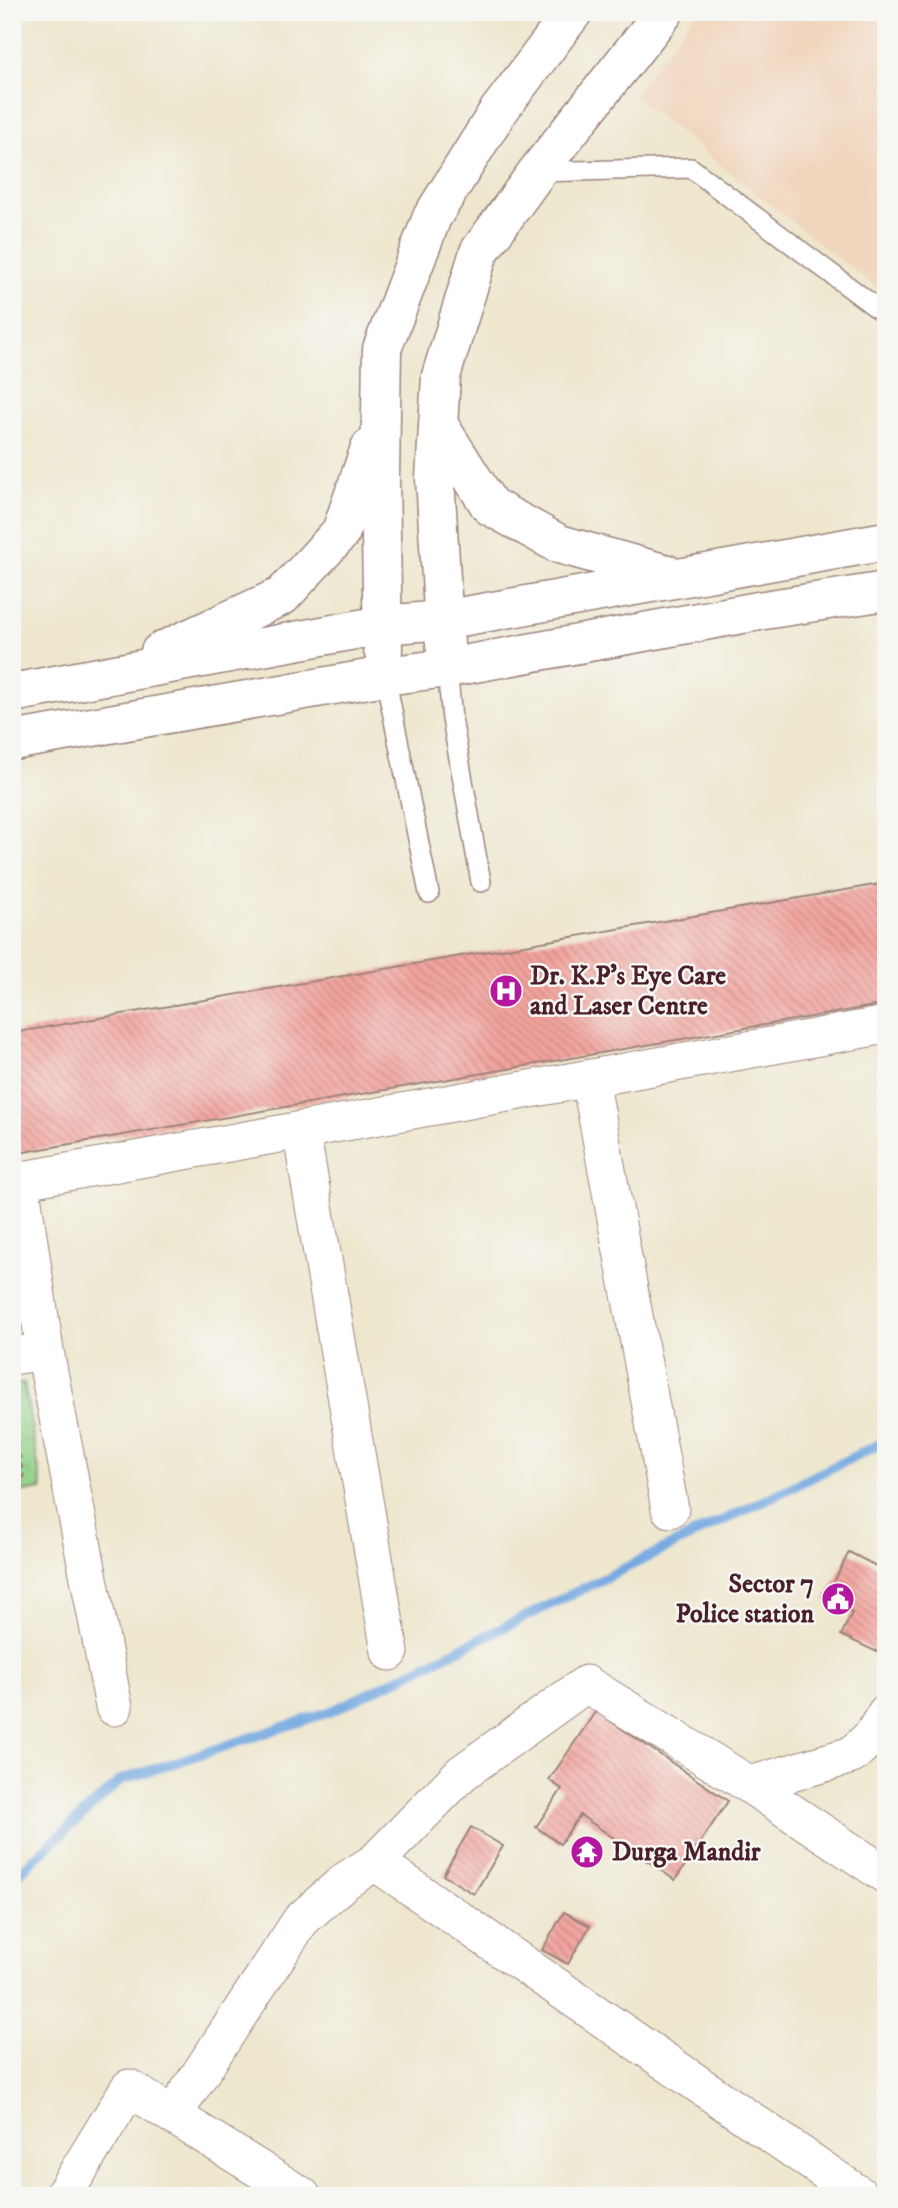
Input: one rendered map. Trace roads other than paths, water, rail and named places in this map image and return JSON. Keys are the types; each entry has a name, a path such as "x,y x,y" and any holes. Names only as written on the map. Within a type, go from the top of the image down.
{"street":[{"path":"385,676 382,625 382,349 432,217 497,113 573,12"},
{"path":"447,668 435,478 441,376 479,252 537,172 664,12"},
{"path":"106,677 282,596 341,532 381,416"},
{"path":"438,424 490,506 559,544 677,577"},
{"path":"12,693 382,625 443,620 886,541"},
{"path":"12,741 886,591"},
{"path":"114,1707 29,1354 16,1181 886,1025"},
{"path":"590,1079 670,1509"},
{"path":"301,1130 390,1652"},
{"path":"173,2115 301,1920 345,1881 375,1862 461,1773 586,1684 750,1785 886,1875"},
{"path":"750,1785 852,1755 872,1736 886,1713"},
{"path":"375,1862 843,2191"},
{"path":"63,2196 129,2088 302,2196"}],"lane":[{"path":"537,172 691,168 886,315"},
{"path":"447,668 452,719 481,883"},
{"path":"385,676 429,893"}],"waterway":[{"path":"12,1879 121,1780 332,1711 886,1441"}],"place":[{"name":"Dr. K.P's Eye Care and Laser Centre","path":"506,991"},
{"name":"Sector 7 Police station","path":"838,1599"},
{"name":"Durga Mandir","path":"587,1852"}]}
